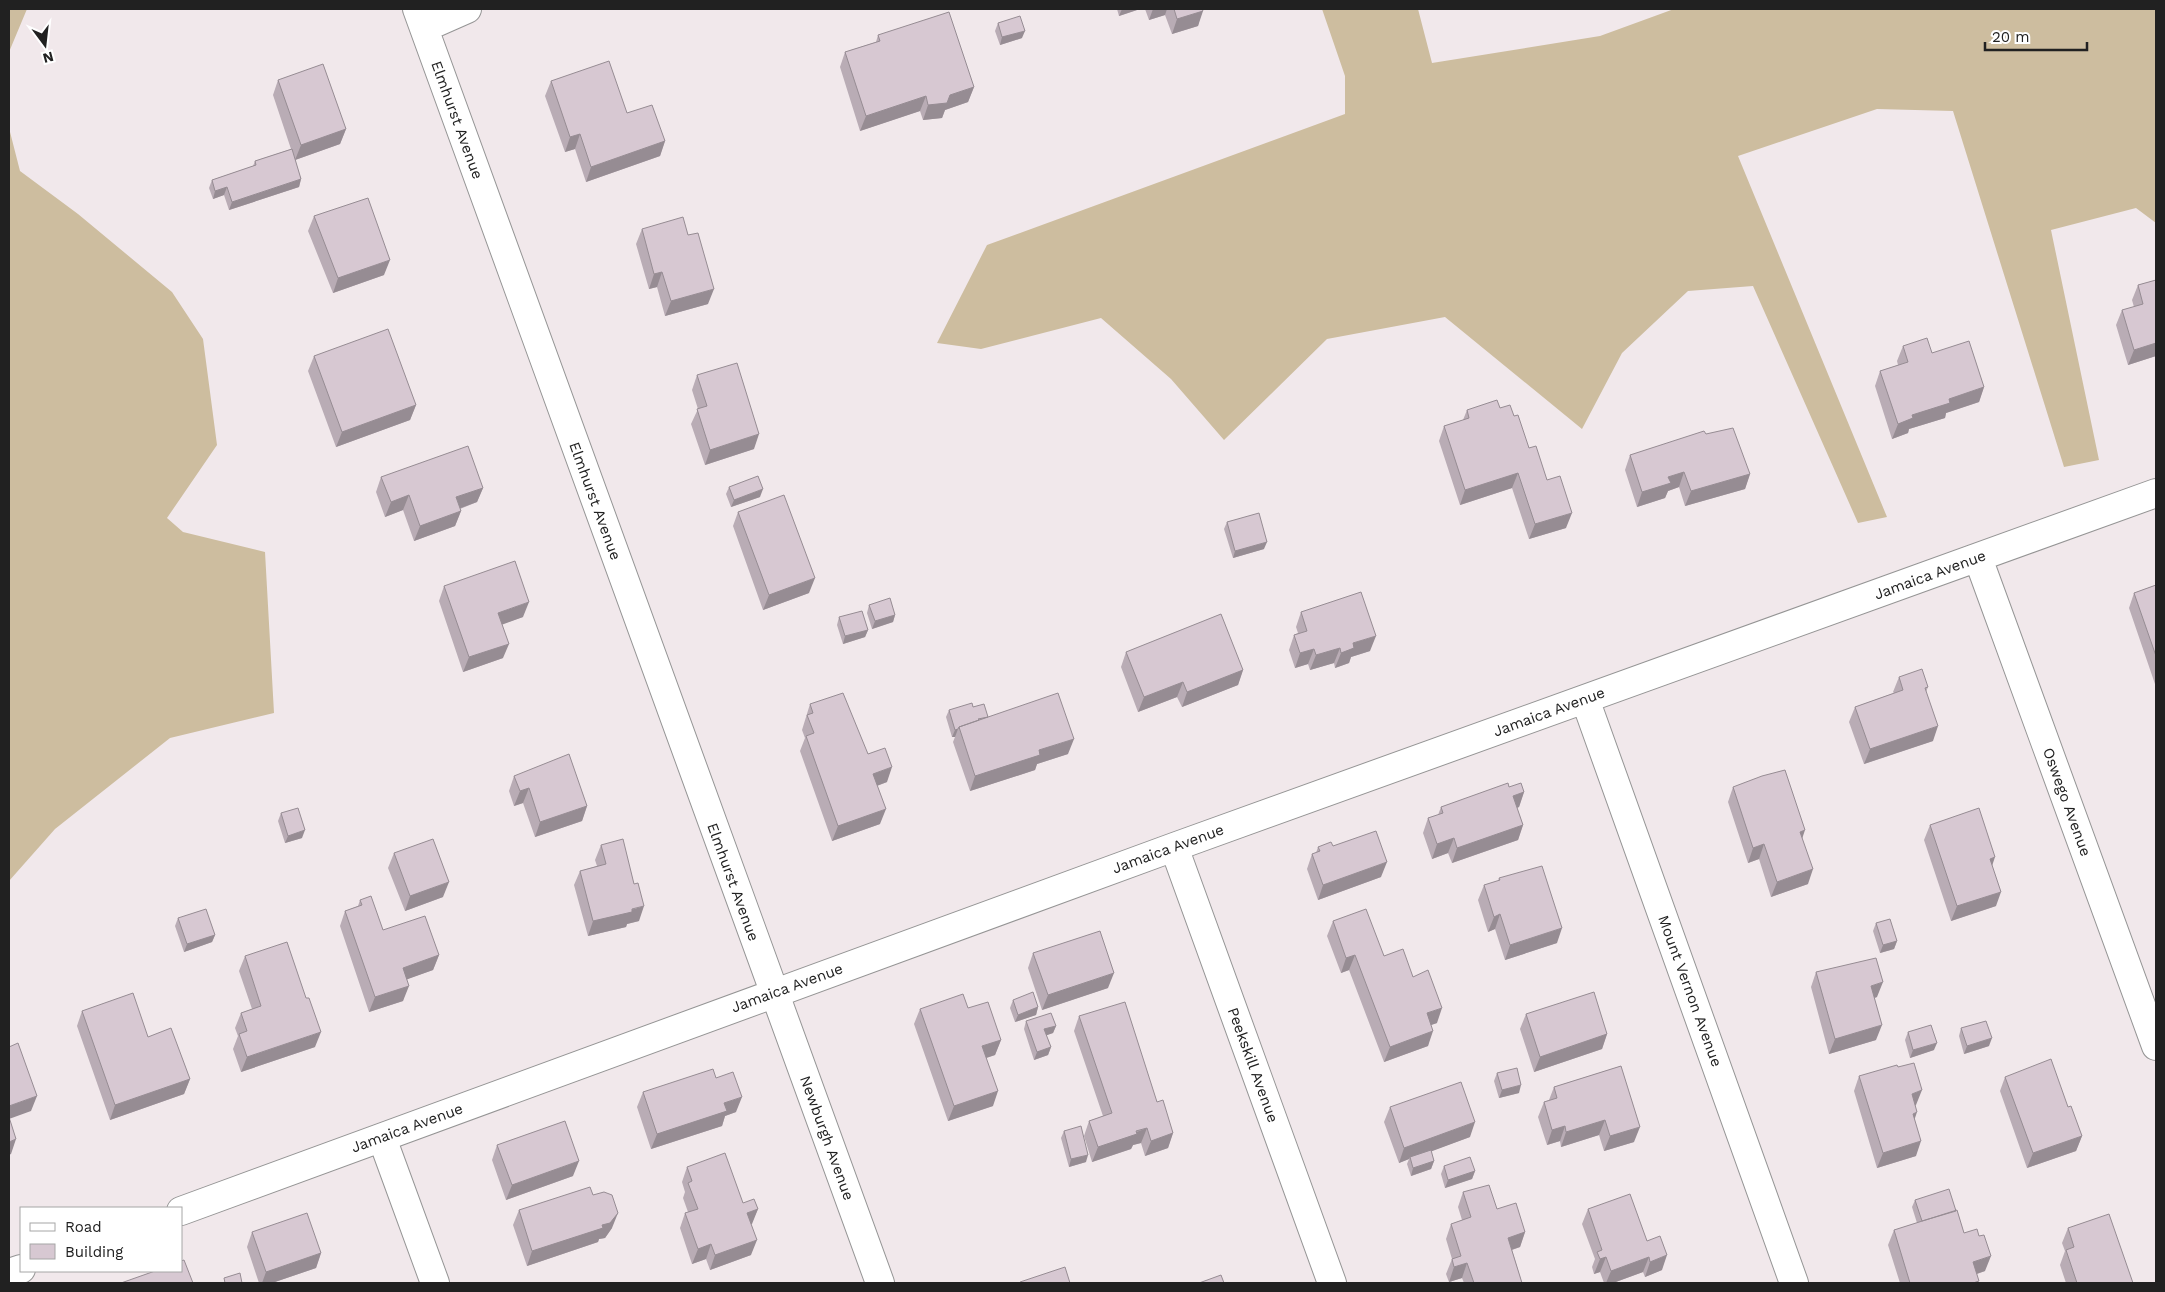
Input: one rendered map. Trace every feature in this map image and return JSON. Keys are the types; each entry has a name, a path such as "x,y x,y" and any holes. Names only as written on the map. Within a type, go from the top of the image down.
{"street":[{"path":"420,19 468,9"},
{"name":"Elmhurst Avenue","path":"420,19 774,993"},
{"name":"Jamaica Avenue","path":"182,1211 1174,847 2156,493"},
{"name":"Oswego Avenue","path":"1978,558 2156,1046"},
{"name":"Mount Vernon Avenue","path":"1585,700 1794,1283"},
{"name":"Peekskill Avenue","path":"1174,847 1332,1283"},
{"name":"Newburgh Avenue","path":"774,993 880,1283"},
{"path":"382,1138 435,1283"}],"shaded area":[{"path":"9,9 27,9 9,52"},
{"path":"1322,9 1418,9 1432,63 1600,36 1674,9 2156,9 2156,223 2136,208 2051,230 2099,460 2064,467 1953,111 1877,109 1738,156 1887,517 1858,523 1753,286 1688,291 1622,353 1582,429 1445,317 1327,339 1224,440 1171,379 1101,318 981,349 937,343 987,245 1345,114 1345,76"},
{"path":"9,128 20,171 78,214 172,292 203,339 217,445 167,518 183,532 265,552 274,713 170,738 55,829 9,881"}],"building":[{"path":"1174,9 1202,9 1203,11 1177,19"},
{"path":"949,12 974,87 950,95 947,103 928,105 926,96 866,116 845,52 880,41 878,35"},
{"path":"1020,16 1025,31 1002,37 998,23"},
{"path":"609,61 627,113 652,105 665,141 591,167 580,134 570,137 551,81"},
{"path":"323,64 346,129 301,145 278,80"},
{"path":"292,149 301,179 232,202 227,187 215,191 212,180 256,165 255,161"},
{"path":"368,198 390,260 338,278 314,216"},
{"path":"683,217 688,235 698,233 714,289 671,301 662,272 654,274 642,229"},
{"path":"2156,280 2156,343 2134,350 2122,310 2143,304 2138,285"},
{"path":"388,329 416,405 342,432 314,356"},
{"path":"1927,338 1932,353 1969,341 1984,387 1949,399 1950,403 1912,415 1913,418 1898,424 1880,371 1908,362 1903,346"},
{"path":"737,363 759,434 710,450 697,409 707,406 697,375"},
{"path":"1497,400 1500,408 1510,405 1514,416 1518,415 1529,448 1536,446 1547,480 1560,476 1572,513 1535,524 1518,473 1465,490 1444,426 1469,418 1467,410"},
{"path":"1733,428 1750,474 1691,491 1684,472 1668,477 1671,483 1642,492 1630,455 1704,431 1706,434"},
{"path":"468,446 483,488 456,497 461,511 420,526 409,495 391,502 381,477"},
{"path":"758,476 763,489 734,500 729,487"},
{"path":"784,495 815,578 769,595 738,512"},
{"path":"1259,513 1267,542 1235,551 1227,522"},
{"path":"515,561 529,602 498,613 509,644 469,657 444,586"},
{"path":"2156,585 2156,656 2134,593"},
{"path":"1361,592 1376,636 1353,643 1354,648 1341,653 1340,648 1316,655 1314,649 1300,653 1294,635 1307,631 1301,612"},
{"path":"890,598 895,615 875,621 869,605"},
{"path":"862,611 868,630 845,636 839,617"},
{"path":"1221,614 1243,670 1187,692 1183,682 1144,697 1126,652"},
{"path":"1922,669 1928,687 1925,688 1938,726 1870,749 1855,707 1903,690 1899,677"},
{"path":"843,693 868,754 885,748 892,767 873,774 886,809 838,826 806,736 814,733 807,715 813,713 810,704"},
{"path":"1058,693 1074,739 1039,750 1040,755 975,776 959,727"},
{"path":"972,703 973,707 984,704 988,717 978,719 955,730 949,710"},
{"path":"569,754 587,806 540,822 529,788 520,791 514,776"},
{"path":"1785,770 1805,830 1800,832 1813,869 1777,882 1764,844 1753,848 1733,787"},
{"path":"1508,783 1509,787 1521,783 1524,792 1513,796 1523,825 1457,848 1454,838 1437,844 1428,818 1443,813 1441,807"},
{"path":"298,808 305,830 288,836 281,813"},
{"path":"1979,808 1995,857 1990,859 2001,892 1957,906 1930,825"},
{"path":"1376,831 1387,862 1323,885 1312,854 1320,851 1318,847 1331,842 1333,846"},
{"path":"433,839 449,882 410,896 394,853"},
{"path":"623,839 634,884 638,883 644,906 632,909 632,912 593,921 580,871 606,864 601,845"},
{"path":"1542,866 1562,928 1510,945 1500,914 1494,917 1484,885 1500,880 1499,878"},
{"path":"371,896 383,930 425,916 439,955 403,968 409,986 375,997 345,911 362,905 360,900"},
{"path":"206,909 215,935 187,944 178,918"},
{"path":"1366,909 1384,956 1403,949 1413,977 1428,970 1442,1008 1427,1013 1433,1031 1390,1047 1355,955 1346,958 1333,921"},
{"path":"1890,919 1897,941 1883,945 1876,923"},
{"path":"1100,931 1114,973 1048,995 1033,953"},
{"path":"287,942 306,998 309,998 321,1032 247,1057 239,1034 247,1031 241,1013 261,1006 245,956"},
{"path":"1876,958 1883,982 1871,986 1882,1025 1835,1039 1816,972"},
{"path":"1033,992 1038,1007 1018,1015 1013,1000"},
{"path":"1594,992 1607,1034 1540,1057 1526,1014"},
{"path":"133,993 148,1037 171,1028 190,1079 115,1105 82,1011"},
{"path":"963,994 968,1008 988,1002 1001,1040 982,1046 998,1091 954,1106 920,1009"},
{"path":"1125,1002 1157,1102 1163,1100 1173,1133 1151,1141 1147,1128 1136,1131 1137,1134 1098,1147 1089,1121 1112,1113 1079,1016"},
{"path":"1051,1013 1056,1026 1044,1029 1051,1047 1037,1052 1026,1021"},
{"path":"1986,1021 1992,1038 1967,1046 1961,1028"},
{"path":"1931,1025 1937,1043 1913,1050 1908,1032"},
{"path":"18,1043 37,1096 9,1106 9,1047"},
{"path":"2051,1059 2068,1107 2071,1106 2082,1136 2033,1153 2005,1077"},
{"path":"1914,1063 1922,1090 1912,1094 1917,1112 1913,1114 1921,1141 1883,1153 1859,1076 1897,1065 1898,1067"},
{"path":"1621,1066 1640,1127 1610,1136 1605,1120 1566,1132 1565,1126 1552,1130 1544,1102 1557,1098 1554,1087"},
{"path":"1517,1068 1521,1085 1502,1090 1497,1073"},
{"path":"713,1069 716,1078 733,1072 742,1097 724,1103 727,1111 657,1134 643,1092"},
{"path":"1461,1082 1475,1122 1404,1148 1390,1107"},
{"path":"9,1117 16,1139 9,1142"},
{"path":"565,1121 579,1161 512,1185 497,1145"},
{"path":"1081,1126 1088,1155 1071,1159 1064,1131"},
{"path":"1431,1150 1434,1161 1413,1168 1410,1157"},
{"path":"725,1153 743,1203 754,1199 758,1209 747,1213 757,1240 715,1255 711,1244 698,1249 685,1213 698,1209 688,1183 692,1181 687,1167"},
{"path":"1470,1157 1475,1171 1448,1180 1444,1166"},
{"path":"1489,1185 1497,1209 1516,1203 1525,1232 1508,1238 1522,1283 1474,1283 1467,1263 1454,1267 1452,1259 1461,1256 1451,1224 1471,1217 1463,1192"},
{"path":"590,1187 593,1195 604,1192 612,1195 618,1213 610,1223 602,1225 603,1228 532,1251 519,1210"},
{"path":"1949,1189 1956,1211 1922,1221 1915,1200"},
{"path":"1630,1194 1647,1241 1660,1236 1667,1255 1650,1262 1649,1257 1611,1271 1606,1257 1600,1259 1597,1252 1602,1250 1588,1209"},
{"path":"1957,1210 1964,1233 1977,1229 1979,1236 1984,1235 1991,1256 1973,1262 1979,1281 1973,1283 1910,1283 1894,1230"},
{"path":"307,1213 321,1253 266,1272 252,1232"},
{"path":"2109,1214 2133,1283 2077,1283 2066,1250 2074,1247 2068,1228"},
{"path":"184,1260 193,1283 121,1283 152,1272 182,1272 182,1261"},
{"path":"1065,1267 1070,1283 1020,1282"},
{"path":"240,1273 242,1283 225,1283 224,1278"},
{"path":"1221,1275 1224,1283 1199,1283"}]}
